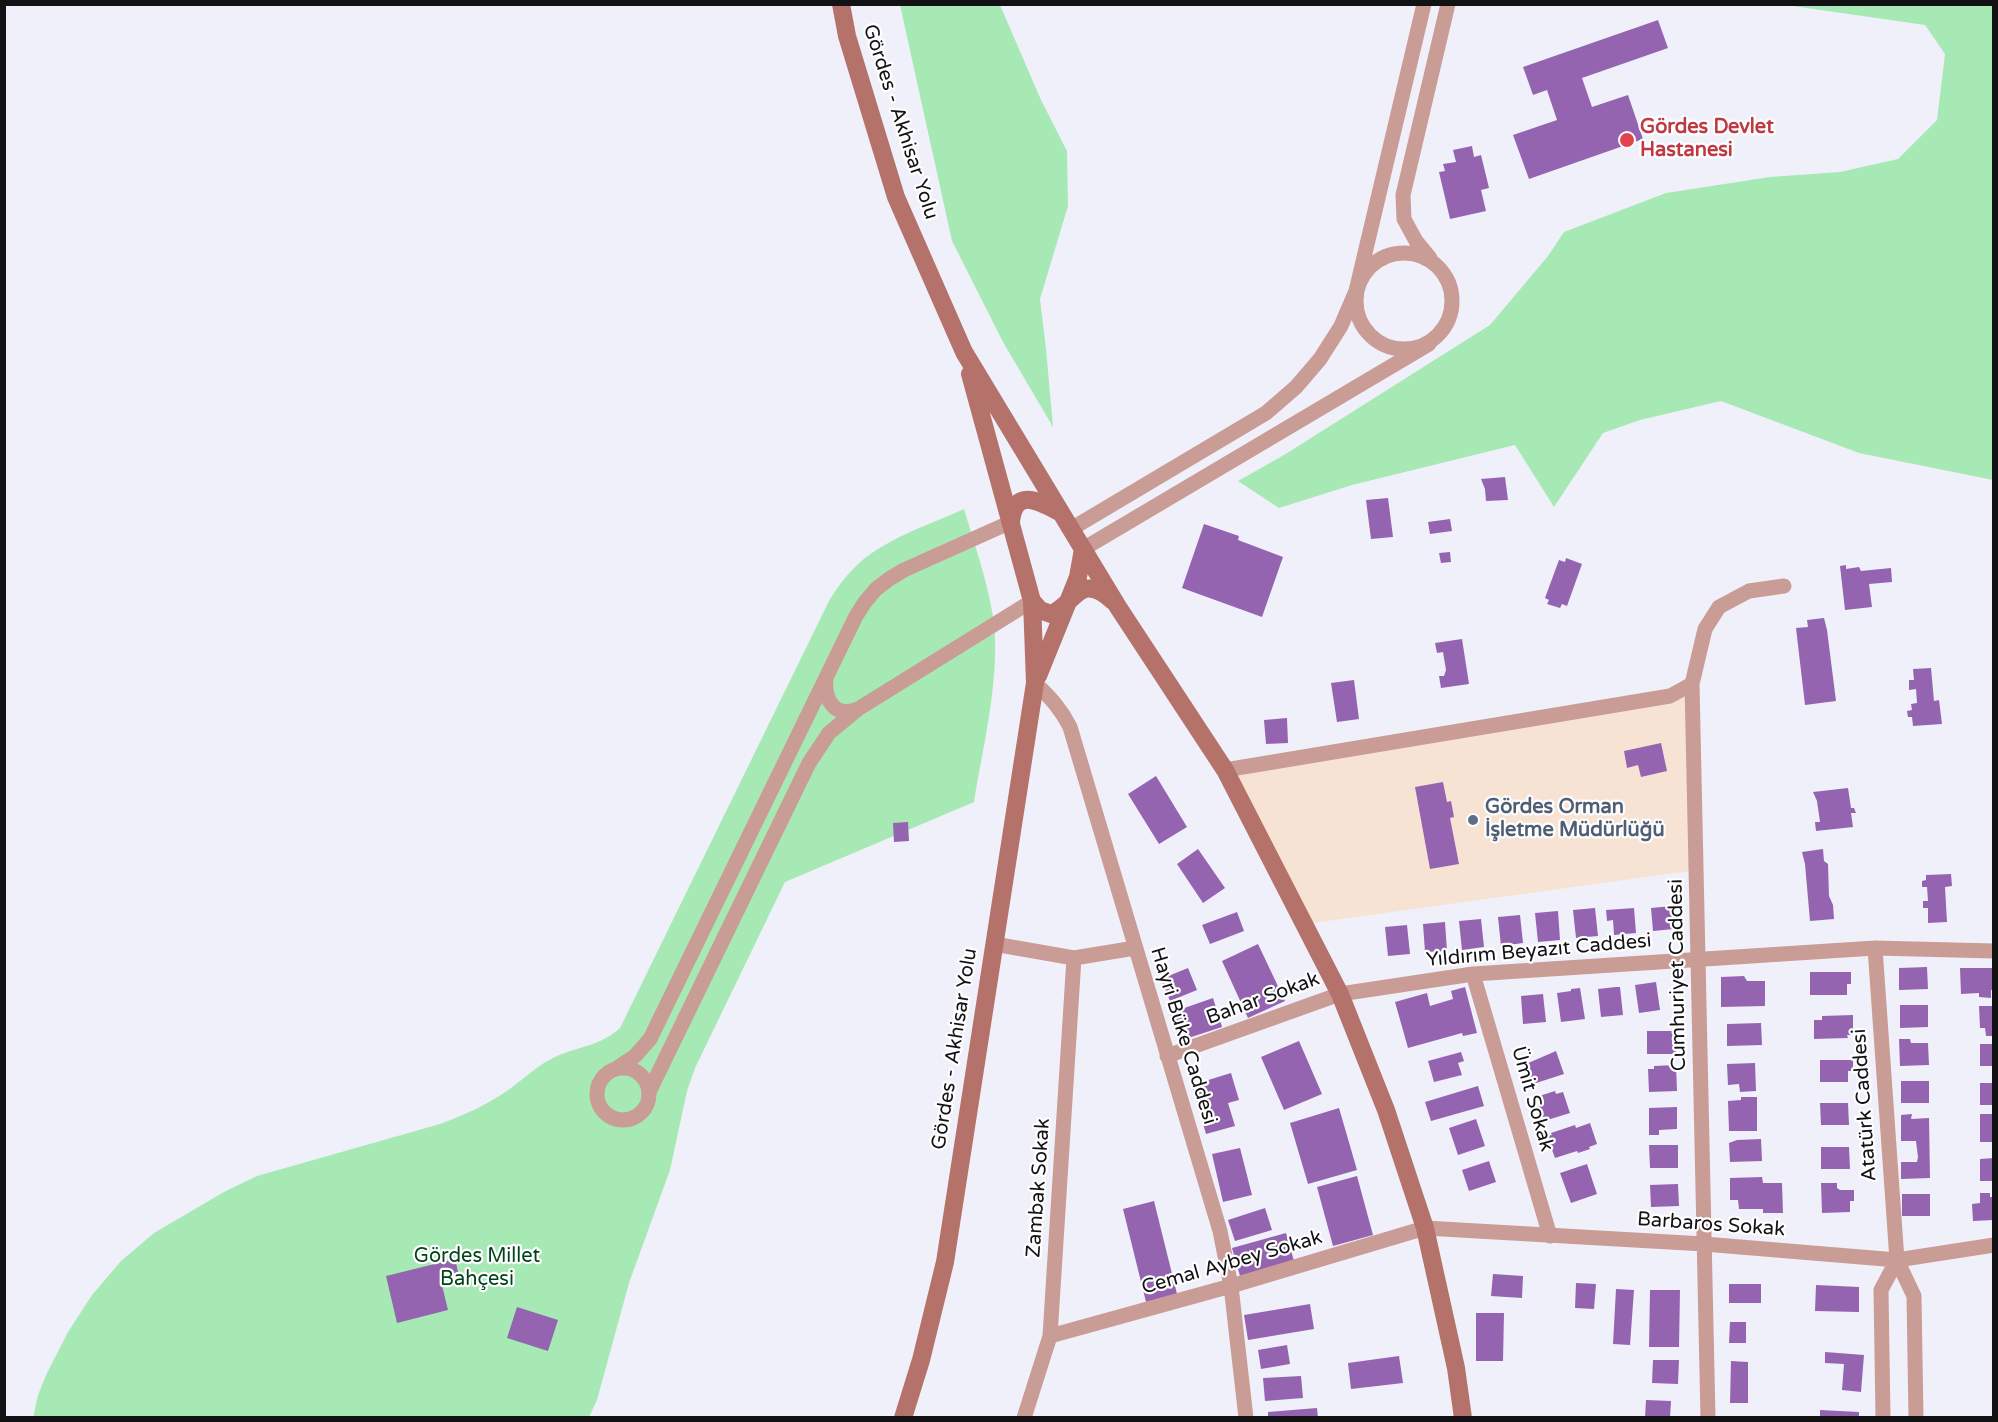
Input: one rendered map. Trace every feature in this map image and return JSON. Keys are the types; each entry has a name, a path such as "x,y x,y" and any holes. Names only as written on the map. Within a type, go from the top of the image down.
{"main road":[{"name":"Gördes - Akhisar Yolu","path":"841,4 847,36 896,197 964,352 1118,607 1225,770 1340,994 1386,1110 1425,1228 1456,1368 1463,1418"},
{"name":"Gördes - Akhisar Yolu","path":"903,1418 921,1360 945,1262 1035,683 1032,601 964,352"},
{"path":"1011,522 1014,507 1025,500 1043,503 1066,521"},
{"name":"Gördes - Akhisar Yolu","path":"1035,683 1078,577 1083,549"},
{"path":"1032,601 1040,610 1051,614 1079,592 1093,589 1106,595 1118,607"}],"street":[{"path":"1424,4 1356,291 1356,308 1360,323 1370,337 1384,346 1399,350 1414,349 1429,344"},
{"path":"1083,549 1429,344 1441,333 1449,320 1453,304 1451,289 1445,274 1416,241 1404,219 1403,195 1448,4"},
{"path":"1066,521 1266,413 1296,387 1320,359 1341,326 1363,276 1373,263 1388,255 1404,252 1420,255 1434,263"},
{"path":"1011,522 904,570 876,589 865,602 856,616 650,1039 635,1056 602,1078 598,1086 599,1103 610,1117 627,1120 635,1118 647,1106 650,1090 809,763 829,733 858,709 1032,601"},
{"name":"Cumhuriyet Caddesi","path":"1708,1418 1692,684 1705,629 1719,608 1749,591 1784,586"},
{"path":"826,678 826,694 833,706 845,711 858,709"},
{"name":"Hayri Büke Caddesi","path":"1035,683 1062,710 1070,727 1220,1231 1231,1286 1246,1418"},
{"path":"1225,770 1670,696 1692,684"},
{"path":"994,944 1074,958 1135,948"},
{"name":"Yıldırım Beyazıt Caddesi","path":"1340,994 1473,974 1699,959 1875,948 1994,951"},
{"name":"Atatürk Caddesi","path":"1875,948 1897,1260 1914,1296 1916,1418"},
{"name":"Zambak Sokak","path":"1024,1418 1050,1335 1074,958"},
{"name":"Ümit Sokak","path":"1473,974 1550,1236"},
{"name":"Bahar Sokak","path":"1167,1056 1340,994"},
{"path":"617,1068 634,1070 642,1075 650,1090"},
{"name":"Barbaros Sokak","path":"1425,1228 1704,1244 1897,1260 1994,1245"},
{"name":"Cemal Aybey Sokak","path":"1050,1335 1231,1286 1425,1228"},
{"path":"1883,1418 1881,1290 1897,1260"}],"shaded area":[{"name":"Gördes Orman İşletme Müdürlüğü","path":"1692,684 1697,870 1305,924 1225,770 1670,696"}],"green space":[{"path":"900,5 1000,5 1041,100 1067,151 1068,206 1040,299 1053,427 1003,342 952,241"},
{"path":"1786,5 1993,5 1993,480 1859,453 1721,401 1640,420 1603,433 1554,507 1515,445 1352,485 1279,508 1238,481 1284,455 1490,325 1548,256 1564,232 1666,193 1770,177 1840,172 1898,159 1937,120 1945,54 1925,25"},
{"name":"Gördes Millet Bahçesi","path":"964,509 987,586 995,633 994,681 974,802 785,882 695,1068 687,1091 670,1170 629,1283 597,1400 589,1417 33,1418 38,1395 47,1373 68,1332 92,1295 121,1261 154,1233 224,1192 257,1176 440,1124 468,1113 503,1094 550,1059 605,1039 620,1028 834,592 854,568 878,549"}],"building":[{"path":"1658,20 1668,48 1582,78 1592,107 1628,95 1643,139 1529,179 1513,135 1557,120 1547,90 1533,95 1523,67"},
{"path":"1472,146 1474,157 1481,155 1489,188 1481,190 1486,211 1450,219 1439,172 1445,171 1443,164 1456,162 1453,150"},
{"path":"1505,477 1508,500 1486,501 1481,479"},
{"path":"1388,498 1393,537 1371,539 1366,500"},
{"path":"1450,519 1452,531 1430,534 1428,522"},
{"path":"1204,524 1239,536 1238,540 1283,557 1262,617 1182,588"},
{"path":"1450,552 1451,562 1441,563 1439,553"},
{"path":"1566,558 1582,564 1567,606 1562,604 1560,608 1547,604 1549,600 1545,598 1559,560 1565,562"},
{"path":"1846,565 1846,569 1859,567 1861,571 1891,568 1892,582 1869,584 1872,607 1845,610 1840,566"},
{"path":"1824,618 1836,701 1805,705 1796,628 1808,627 1807,620"},
{"path":"1462,639 1469,684 1441,688 1439,676 1444,676 1446,670 1443,652 1437,653 1435,643"},
{"path":"1931,668 1934,701 1939,700 1942,724 1913,726 1912,717 1908,717 1907,711 1912,710 1911,704 1917,703 1916,689 1909,690 1909,680 1914,680 1913,669"},
{"path":"1354,680 1359,719 1337,722 1331,683"},
{"path":"1287,718 1288,743 1266,744 1264,720"},
{"path":"1661,743 1667,771 1641,777 1638,765 1627,768 1624,751"},
{"path":"1156,776 1187,827 1159,844 1128,794"},
{"name":"Gördes Orman İşletme Müdürlüğü","path":"1443,782 1447,802 1451,801 1454,817 1450,818 1459,864 1430,869 1415,787"},
{"path":"1848,788 1851,808 1854,808 1856,813 1851,813 1853,827 1816,831 1815,822 1820,822 1817,801 1813,792"},
{"path":"908,822 909,841 894,842 893,823"},
{"path":"1198,849 1225,888 1203,903 1177,864"},
{"path":"1823,849 1824,861 1828,864 1829,896 1833,905 1834,919 1810,921 1802,852"},
{"path":"1951,874 1952,886 1945,887 1947,922 1928,923 1928,908 1923,908 1923,901 1928,901 1927,887 1922,887 1922,881 1926,880 1926,875"},
{"path":"1672,906 1674,929 1653,931 1651,908"},
{"path":"1595,908 1598,936 1576,938 1573,910"},
{"path":"1634,908 1636,933 1614,935 1613,920 1607,921 1606,910"},
{"path":"1558,911 1560,940 1538,942 1535,913"},
{"path":"1237,912 1244,931 1210,944 1202,925"},
{"path":"1520,915 1523,943 1501,946 1498,917"},
{"path":"1481,919 1484,947 1462,950 1459,921"},
{"path":"1445,922 1447,951 1425,952 1423,924"},
{"path":"1407,925 1410,954 1388,956 1385,927"},
{"path":"1258,944 1285,1001 1248,1018 1222,961"},
{"path":"1927,967 1928,989 1899,990 1899,968"},
{"path":"1188,968 1197,990 1170,1001 1161,979"},
{"path":"1960,968 1994,968 1994,990 1991,990 1991,998 1979,997 1979,993 1961,994"},
{"path":"1810,972 1851,972 1851,984 1847,984 1847,995 1810,995"},
{"path":"1744,976 1747,981 1765,981 1765,1006 1721,1007 1721,977"},
{"path":"1656,982 1660,1010 1639,1013 1635,985"},
{"path":"1465,987 1477,1033 1463,1036 1462,1033 1408,1048 1395,1002 1427,993 1430,1006 1453,999 1451,991"},
{"path":"1620,987 1623,1015 1601,1017 1598,989"},
{"path":"1580,988 1585,1019 1561,1022 1557,993"},
{"path":"1543,994 1546,1022 1523,1024 1521,996"},
{"path":"1213,998 1222,1027 1179,1041 1170,1013"},
{"path":"1900,1005 1928,1005 1928,1027 1900,1028"},
{"path":"1979,1006 1994,1006 1994,1036 1986,1036 1985,1028 1980,1028"},
{"path":"1853,1015 1853,1035 1847,1035 1848,1038 1814,1039 1814,1020 1822,1020 1822,1016"},
{"path":"1761,1023 1762,1045 1727,1046 1727,1024"},
{"path":"1647,1031 1675,1031 1676,1054 1647,1054"},
{"path":"1899,1039 1910,1039 1911,1043 1928,1043 1929,1065 1900,1066"},
{"path":"1299,1041 1322,1094 1284,1110 1261,1057"},
{"path":"1980,1044 1994,1044 1994,1066 1980,1066"},
{"path":"1556,1051 1564,1074 1533,1084 1526,1064"},
{"path":"1461,1052 1464,1061 1458,1063 1462,1075 1434,1082 1428,1061"},
{"path":"1820,1060 1853,1060 1853,1071 1848,1071 1848,1082 1820,1082"},
{"path":"1755,1063 1756,1091 1740,1092 1739,1084 1728,1085 1727,1064"},
{"path":"1676,1065 1677,1091 1649,1092 1648,1069 1654,1069 1654,1066"},
{"path":"1231,1073 1239,1100 1228,1103 1235,1126 1206,1134 1192,1085"},
{"path":"1901,1081 1929,1081 1929,1103 1901,1103"},
{"path":"1980,1083 1994,1083 1994,1105 1980,1105"},
{"path":"1478,1086 1484,1106 1431,1121 1425,1102"},
{"path":"1555,1091 1556,1094 1563,1092 1570,1113 1544,1121 1536,1097"},
{"path":"1741,1097 1757,1097 1757,1131 1729,1131 1728,1101 1741,1100"},
{"path":"1820,1103 1848,1103 1849,1125 1821,1125"},
{"path":"1677,1107 1677,1129 1659,1130 1659,1135 1649,1135 1649,1108"},
{"path":"1339,1108 1357,1170 1308,1184 1290,1123"},
{"path":"1912,1114 1911,1119 1929,1118 1930,1178 1901,1179 1901,1162 1917,1162 1918,1157 1916,1141 1901,1141 1901,1115"},
{"path":"1980,1114 1994,1114 1994,1142 1980,1142"},
{"path":"1476,1119 1485,1146 1458,1155 1449,1128"},
{"path":"1590,1123 1597,1144 1578,1153 1577,1151 1555,1158 1547,1136 1575,1125 1576,1128"},
{"path":"1761,1139 1762,1161 1730,1162 1729,1143 1737,1140"},
{"path":"1649,1145 1678,1145 1678,1168 1650,1168"},
{"path":"1821,1147 1849,1147 1850,1169 1821,1169"},
{"path":"1240,1148 1252,1195 1223,1202 1212,1154"},
{"path":"1994,1158 1994,1181 1980,1181 1980,1159"},
{"path":"1489,1161 1496,1182 1469,1191 1462,1170"},
{"path":"1587,1164 1597,1194 1571,1203 1560,1173"},
{"path":"1357,1176 1373,1235 1333,1246 1317,1187"},
{"path":"1762,1177 1763,1183 1782,1183 1783,1213 1763,1213 1763,1209 1739,1209 1738,1200 1730,1200 1730,1178"},
{"path":"1821,1183 1837,1183 1837,1188 1840,1190 1854,1190 1854,1201 1850,1201 1850,1212 1822,1213"},
{"path":"1678,1184 1679,1206 1651,1207 1650,1185"},
{"path":"1980,1193 1990,1193 1990,1197 1994,1197 1994,1220 1973,1221 1972,1204 1980,1203"},
{"path":"1902,1194 1930,1194 1930,1216 1902,1216"},
{"path":"1154,1201 1177,1294 1146,1302 1123,1209"},
{"path":"1265,1208 1272,1230 1235,1241 1228,1220"},
{"path":"1286,1233 1294,1261 1240,1276 1232,1248"},
{"path":"455,1259 459,1276 441,1281 448,1310 397,1323 386,1276"},
{"path":"1493,1274 1523,1276 1522,1298 1491,1296"},
{"path":"1576,1283 1596,1284 1594,1309 1575,1308"},
{"path":"1729,1284 1761,1284 1761,1303 1729,1303"},
{"path":"1816,1285 1859,1287 1859,1312 1815,1311"},
{"path":"1616,1289 1634,1290 1630,1345 1613,1344"},
{"path":"1650,1290 1680,1290 1679,1347 1649,1347"},
{"path":"1310,1304 1314,1329 1248,1340 1244,1315"},
{"path":"517,1307 558,1320 548,1351 507,1338"},
{"path":"1476,1313 1504,1313 1503,1361 1476,1361"},
{"path":"1730,1322 1746,1322 1746,1343 1729,1343"},
{"path":"1287,1345 1290,1364 1261,1369 1258,1350"},
{"path":"1825,1352 1864,1355 1861,1392 1842,1390 1844,1364 1825,1363"},
{"path":"1399,1356 1403,1383 1351,1389 1348,1363"},
{"path":"1653,1360 1679,1360 1678,1384 1652,1383"},
{"path":"1731,1361 1748,1362 1748,1403 1730,1403"},
{"path":"1301,1376 1303,1398 1265,1401 1263,1378"},
{"path":"1646,1400 1671,1401 1670,1418 1645,1418"},
{"path":"1317,1408 1318,1418 1268,1418 1268,1412"},
{"path":"1820,1410 1859,1412 1859,1418 1820,1418"}],"place":[{"name":"Gördes Devlet Hastanesi","path":"1627,140"},
{"name":"Gördes Orman İşletme Müdürlüğü","path":"1473,820"}]}
